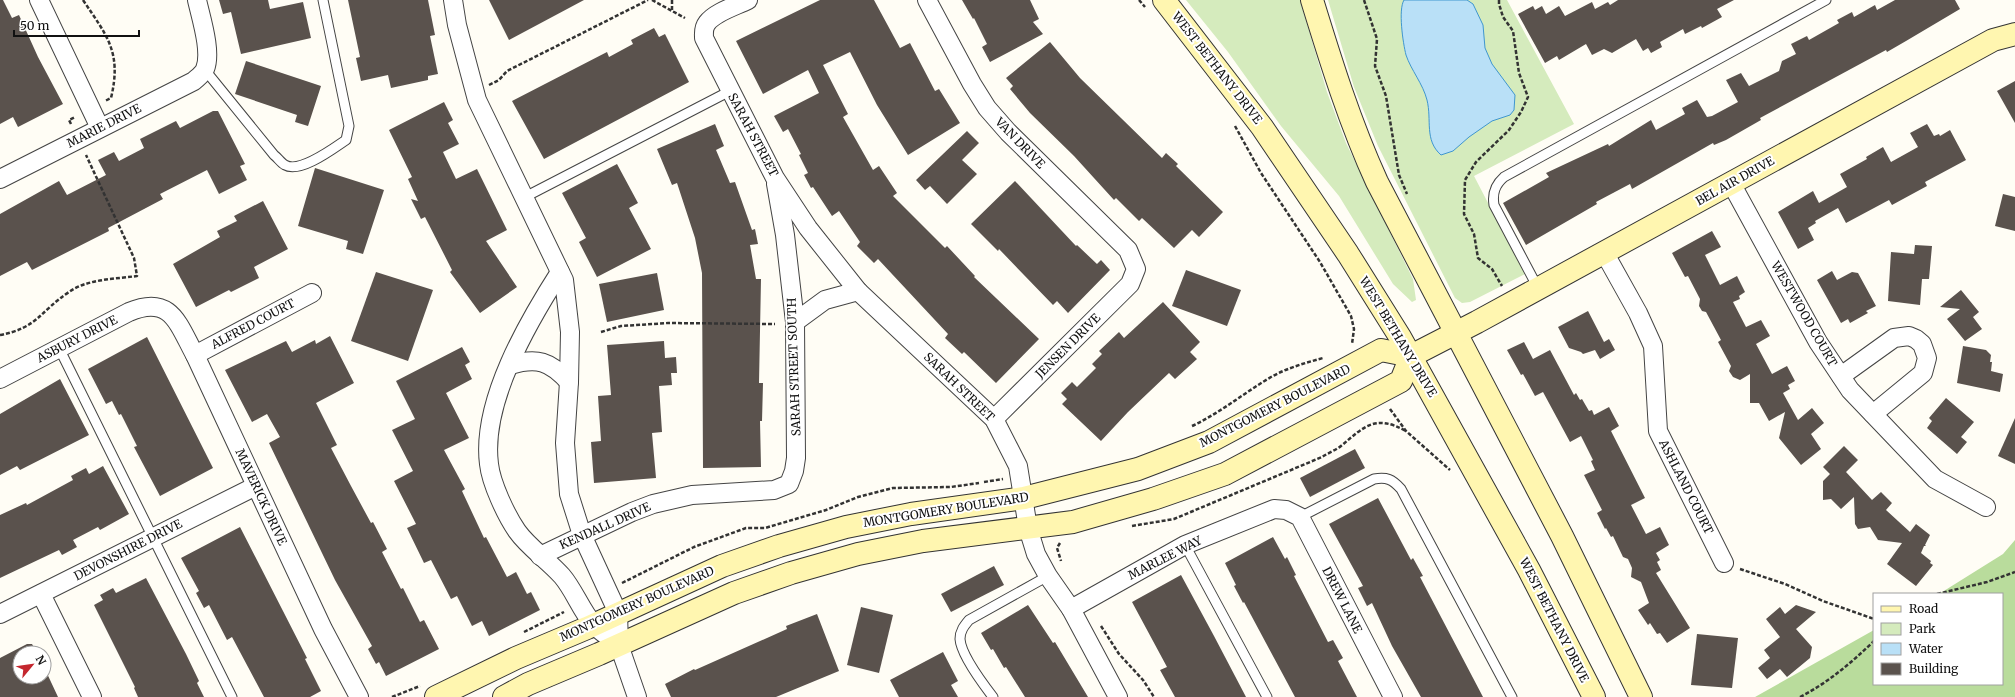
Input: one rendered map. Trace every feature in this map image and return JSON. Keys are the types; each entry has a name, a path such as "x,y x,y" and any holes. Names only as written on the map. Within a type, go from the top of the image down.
{"street":[{"path":"39,0 100,128"},
{"path":"197,0 206,40 207,58 205,70"},
{"path":"453,0 457,25 477,100 564,280 570,332 569,382 565,443 569,494 582,535 618,613 619,645 637,697"},
{"name":"SARAH STREET","path":"748,0 712,19 704,30 704,38 708,49 775,178 808,228 858,291 994,419 1018,466 1028,528 1036,554 1048,576 1071,610 1118,697"},
{"name":"VAN DRIVE","path":"927,0 972,84 987,108 1008,132 1128,250 1136,269"},
{"path":"1312,0 1357,140 1377,182 1562,536 1641,697"},
{"name":"WEST BETHANY DRIVE","path":"1157,6 1262,127 1348,254 1411,356 1529,570 1594,697"},
{"name":"BEL AIR DRIVE","path":"1456,333 1993,40 2015,34"},
{"name":"MARIE DRIVE","path":"0,179 194,81 205,70"},
{"name":"SARAH STREET SOUTH","path":"775,178 785,235 795,322 796,458 794,471 789,484"},
{"name":"WESTWOOD COURT","path":"1731,183 1818,342 1850,390 1935,479 1986,507"},
{"name":"ASHLAND COURT","path":"1604,252 1638,313 1653,346 1658,431 1724,563"},
{"name":"JENSEN DRIVE","path":"994,419 1130,284 1136,269"},
{"path":"560,272 537,308 510,365 492,412 489,436 489,465 497,493 517,531 540,556 562,576 593,624 619,645"},
{"path":"795,322 825,300 858,291"},
{"name":"ALFRED COURT","path":"194,355 312,293"},
{"name":"MAVERICK DRIVE","path":"155,305 163,308 173,315 194,355 323,629 359,697"},
{"name":"ASBURY DRIVE","path":"0,379 129,312 145,306 155,305"},
{"path":"504,697 528,684 734,593 791,573 858,554 923,541 1073,522 1153,498 1225,474 1401,381 1411,356 1456,333"},
{"path":"1841,376 1894,338 1909,336 1922,344 1927,358 1923,373 1874,414"},
{"name":"MONTGOMERY BOULEVARD","path":"436,697 516,658 724,565 778,546 846,527 904,515 1024,498 1138,469 1209,442 1381,350 1411,356"},
{"path":"510,365 526,360 543,362 558,370 569,382"},
{"name":"KENDALL DRIVE","path":"540,556 632,512 672,499 692,495 774,490 789,484"},
{"name":"DEVONSHIRE DRIVE","path":"0,614 256,486"},
{"name":"MARLEE WAY","path":"1071,610 1185,545 1274,509 1293,514"},
{"name":"DREW LANE","path":"1293,514 1393,697"},
{"path":"41,594 92,697"}],"lane":[{"path":"205,70 274,154 286,166 299,167 326,154 346,140 349,126 323,0"},
{"path":"1538,288 1494,205 1493,197 1498,182 1511,173 1826,0"},
{"path":"525,198 730,91"},
{"path":"59,348 232,697"},
{"path":"1293,514 1374,479 1384,478 1393,480 1401,489 1512,697"},
{"path":"1185,545 1267,697"},
{"path":"993,697 964,652 960,640 962,628 969,620 1048,576"}],"path":[{"path":"83,0 110,42 115,59 114,88 111,98 105,101"},
{"path":"485,86 499,80 507,71 648,0"},
{"path":"652,0 685,18"},
{"path":"672,0 672,10"},
{"path":"1140,0 1157,6"},
{"path":"1364,0 1377,39 1375,66 1386,96 1399,175 1409,199"},
{"path":"1499,0 1503,17 1513,32 1519,73 1528,97 1521,112 1509,130 1476,162 1468,173 1465,180 1464,210 1474,234 1478,258 1492,269 1502,286"},
{"path":"72,126 69,120 76,116"},
{"path":"1232,120 1261,173 1320,262 1352,316 1354,329 1352,344"},
{"path":"0,335 16,332 32,325 69,292 84,284 137,276 134,258 86,154"},
{"path":"601,332 621,326 668,324 775,324"},
{"path":"1390,409 1406,431 1452,471"},
{"path":"1724,563 1784,584 1823,601 1873,619"},
{"path":"1941,593 1987,582 2015,572"},
{"path":"1800,697 1823,685 1843,670 1873,642"}],"green space":[{"path":"1186,0 1300,0 1327,92 1346,143 1413,279 1416,300 1412,302 1393,284 1339,196 1281,126 1228,52"},
{"path":"1328,0 1507,0 1574,124 1474,176 1525,274 1470,302 1462,303 1455,298 1378,146 1354,87"},
{"path":"2015,540 2015,697 1755,697 1873,631 1873,685 2003,685 2003,593 1941,593 2003,554"}],"water":[{"path":"1404,0 1467,0 1473,4 1483,25 1485,48 1492,64 1515,95 1514,110 1510,115 1492,121 1469,137 1453,151 1441,155 1432,143 1430,136 1428,107 1425,94 1406,55 1402,35 1401,19 1401,11"}],"building":[{"path":"0,0 3,0 12,18 19,15 38,57 63,104 18,127 13,117 0,124"},
{"path":"219,0 268,0 270,9 303,2 311,38 241,54 231,12 223,14"},
{"path":"348,0 428,0 435,35 430,36 438,74 428,76 428,80 391,88 388,75 361,81 356,58 360,57"},
{"path":"489,0 584,0 509,40"},
{"path":"820,0 874,0 900,48 910,43 935,91 939,89 960,123 908,155 877,105 850,52 823,65 848,114 843,117 873,170 879,166 897,193 893,196 945,248 947,246 975,276 974,277 1039,339 996,383 964,352 962,354 945,338 948,334 878,259 874,263 857,246 860,242 839,211 832,216 813,187 811,188 804,175 808,173 799,155 801,154 788,129 783,132 774,116 819,93 808,70 763,94 736,41"},
{"path":"962,0 1030,0 1039,19 1033,22 1043,34 990,62 982,47 987,44 974,18 973,19"},
{"path":"1618,0 1734,0 1717,9 1722,17 1702,28 1701,26 1685,34 1683,29 1660,42 1662,47 1651,53 1648,48 1643,51 1636,39 1612,53 1604,49 1592,55 1586,44 1559,60 1557,56 1545,63 1518,14 1533,6 1535,10 1542,6 1546,14 1559,6 1565,16 1592,2 1595,9 1608,2 1610,5"},
{"path":"1895,0 1955,0 1960,9 1887,52 1886,50 1760,118 1761,120 1726,140 1714,145 1713,143 1632,189 1630,184 1596,202 1597,204 1526,245 1503,203 1549,177 1546,173 1608,144 1609,146 1651,120 1656,130 1685,114 1682,108 1697,100 1707,117 1712,116 1738,102 1726,80 1741,73 1749,86 1779,71 1782,61 1796,54 1791,44 1807,36 1809,40 1839,23 1837,20 1852,12 1854,17 1875,5 1877,10"},
{"path":"654,28 659,37 665,34 689,82 544,159 512,101 607,52 609,57 633,44 631,40"},
{"path":"1050,42 1080,78 1162,158 1166,153 1178,164 1176,166 1223,212 1199,237 1192,230 1174,248 1142,218 1139,221 1116,198 1114,200 1074,156 1030,113 1010,89 1013,86 1006,78"},
{"path":"246,61 321,86 308,126 295,122 297,115 235,94"},
{"path":"2015,81 2015,123 1997,91"},
{"path":"444,102 453,120 448,123 459,144 443,152 456,179 477,169 507,230 486,241 517,287 480,313 450,272 452,270 425,217 421,219 411,199 418,201 408,179 412,177 389,130"},
{"path":"213,111 218,111 245,164 240,166 247,180 219,194 207,170 160,194 163,199 108,228 109,231 32,270 27,262 0,276 0,214 59,181 67,195 106,175 98,160 114,152 119,161 144,148 140,139 176,121 180,128"},
{"path":"715,124 724,146 716,150 730,183 735,182 752,230 755,229 758,244 750,245 756,279 761,279 759,383 763,383 762,421 760,421 761,467 703,468 702,273 695,238 677,183 672,185 657,149"},
{"path":"1927,124 1934,136 1939,134 1940,136 1950,130 1966,160 1925,182 1927,186 1892,205 1889,200 1846,223 1838,208 1815,221 1816,223 1808,228 1814,240 1798,249 1778,212 1813,191 1819,203 1847,187 1840,174 1867,159 1866,157 1883,147 1891,162 1918,147 1910,133"},
{"path":"967,131 979,143 962,160 977,174 947,204 930,186 925,190 916,180"},
{"path":"617,164 638,203 629,208 651,249 597,277 579,242 586,238 562,193"},
{"path":"315,168 384,190 363,254 346,249 348,241 298,226"},
{"path":"1015,181 1076,246 1077,245 1097,264 1101,260 1110,270 1068,313 1057,301 1053,305 999,249 998,251 971,224"},
{"path":"2003,194 2015,197 2015,231 1995,226"},
{"path":"263,201 288,249 254,267 259,278 231,292 229,290 196,307 173,264 220,237 217,231 237,221 234,216"},
{"path":"1712,231 1721,247 1705,255 1720,285 1737,276 1745,292 1739,296 1740,299 1733,302 1746,327 1761,320 1770,336 1756,344 1772,374 1787,366 1795,381 1788,385 1790,389 1783,393 1798,420 1812,408 1824,423 1811,434 1821,449 1801,465 1779,438 1785,412 1769,421 1759,403 1750,403 1750,374 1740,380 1733,377 1729,371 1731,366 1718,342 1721,340 1706,312 1702,311 1699,306 1700,299 1688,276 1685,277 1672,253"},
{"path":"1915,245 1932,246 1929,279 1922,279 1920,305 1888,301 1891,252 1914,254"},
{"path":"1186,270 1241,290 1227,326 1172,306"},
{"path":"1832,271 1837,280 1852,272 1858,273 1876,306 1866,311 1868,313 1850,323 1848,319 1841,323 1817,280"},
{"path":"376,272 433,290 408,361 351,341"},
{"path":"657,273 664,310 607,322 599,284"},
{"path":"1961,290 1979,312 1973,317 1982,329 1965,341 1947,319 1960,309 1940,307"},
{"path":"1163,302 1200,342 1190,352 1197,359 1175,379 1169,373 1128,412 1101,441 1062,404 1067,399 1061,393 1072,382 1077,387 1096,368 1092,364 1102,354 1099,351 1119,332 1124,338"},
{"path":"1588,311 1604,342 1609,339 1615,350 1600,359 1595,350 1583,354 1569,348 1558,327"},
{"path":"330,336 354,383 316,403 337,445 331,448 371,523 373,522 387,549 382,552 401,589 403,588 420,622 424,620 439,649 386,676 379,662 376,664 368,649 372,646 335,580 269,443 280,437 267,414 252,422 225,370 286,341 292,352 315,340 316,344"},
{"path":"147,337 213,468 160,496 134,447 137,446 121,414 119,415 112,401 106,404 88,369"},
{"path":"664,341 665,358 676,357 677,373 671,373 672,385 659,386 662,432 652,433 656,478 594,483 591,442 601,441 598,396 611,395 607,345"},
{"path":"1524,342 1533,359 1550,350 1574,395 1576,393 1580,400 1582,399 1589,411 1592,410 1594,415 1609,407 1619,426 1611,431 1645,498 1631,505 1646,534 1660,527 1669,545 1656,553 1660,560 1657,562 1661,570 1656,573 1690,628 1667,643 1660,633 1657,634 1650,623 1648,625 1638,610 1649,603 1641,582 1631,577 1632,568 1628,559 1623,557 1613,536 1611,537 1606,528 1605,529 1597,513 1602,510 1584,475 1595,470 1591,461 1593,460 1581,436 1570,442 1543,392 1535,396 1507,350"},
{"path":"1963,346 1986,350 1991,355 1991,371 2003,374 2000,392 1957,383"},
{"path":"462,347 470,362 465,365 472,379 446,393 469,438 444,450 465,489 462,491 484,538 486,537 507,577 516,572 527,594 531,592 540,610 489,636 482,621 472,626 457,596 451,599 431,560 424,563 407,528 416,524 394,481 413,471 392,430 415,419 396,381"},
{"path":"60,379 89,435 20,470 17,466 0,475 0,414"},
{"path":"1946,398 1974,422 1961,437 1967,442 1957,454 1927,428 1932,421 1929,418"},
{"path":"2015,418 2015,464 1998,456"},
{"path":"1844,446 1858,460 1846,472 1872,500 1881,492 1892,503 1886,510 1910,532 1916,524 1930,535 1925,545 1926,546 1924,546 1921,553 1931,561 1930,563 1933,565 1916,586 1887,564 1902,543 1878,540 1870,527 1858,529 1855,524 1854,497 1841,509 1831,499 1823,500 1823,481 1830,474 1823,467"},
{"path":"1355,449 1365,468 1310,497 1300,478"},
{"path":"103,466 129,514 100,530 98,527 73,540 77,547 62,555 59,550 0,578 0,515 26,503 27,505 73,480 71,476 86,468 89,474"},
{"path":"1378,498 1411,560 1413,558 1423,576 1420,577 1483,697 1421,697 1392,646 1372,603 1367,606 1358,588 1363,586 1329,524"},
{"path":"240,527 307,658 305,659 321,691 310,697 264,697 232,637 227,640 209,605 204,608 196,593 199,591 181,558"},
{"path":"1273,537 1285,559 1287,557 1296,575 1294,576 1328,642 1333,640 1343,658 1338,661 1357,697 1295,697 1234,586 1236,585 1225,563"},
{"path":"994,566 1004,585 951,612 941,594"},
{"path":"1181,575 1246,697 1175,697 1160,670 1167,667 1132,602"},
{"path":"146,578 186,654 199,681 197,683 204,697 138,697 134,688 135,687 94,605 103,600 100,595 113,588 116,593"},
{"path":"1028,605 1053,643 1055,642 1088,697 1025,697 1006,667 1004,668 993,649 991,650 981,633"},
{"path":"1796,605 1816,612 1796,629 1812,647 1810,658 1787,677 1780,669 1767,679 1758,668 1770,658 1764,650 1780,637 1766,619 1780,607 1785,614"},
{"path":"861,607 893,615 879,673 847,665"},
{"path":"817,614 839,671 776,697 671,697 665,684 694,669 695,670 787,629 786,626"},
{"path":"1697,634 1738,638 1732,688 1691,685"},
{"path":"12,652 12,685 52,684 58,697 0,697 0,658"},
{"path":"943,652 958,681 951,685 958,697 899,697 890,680"}]}
